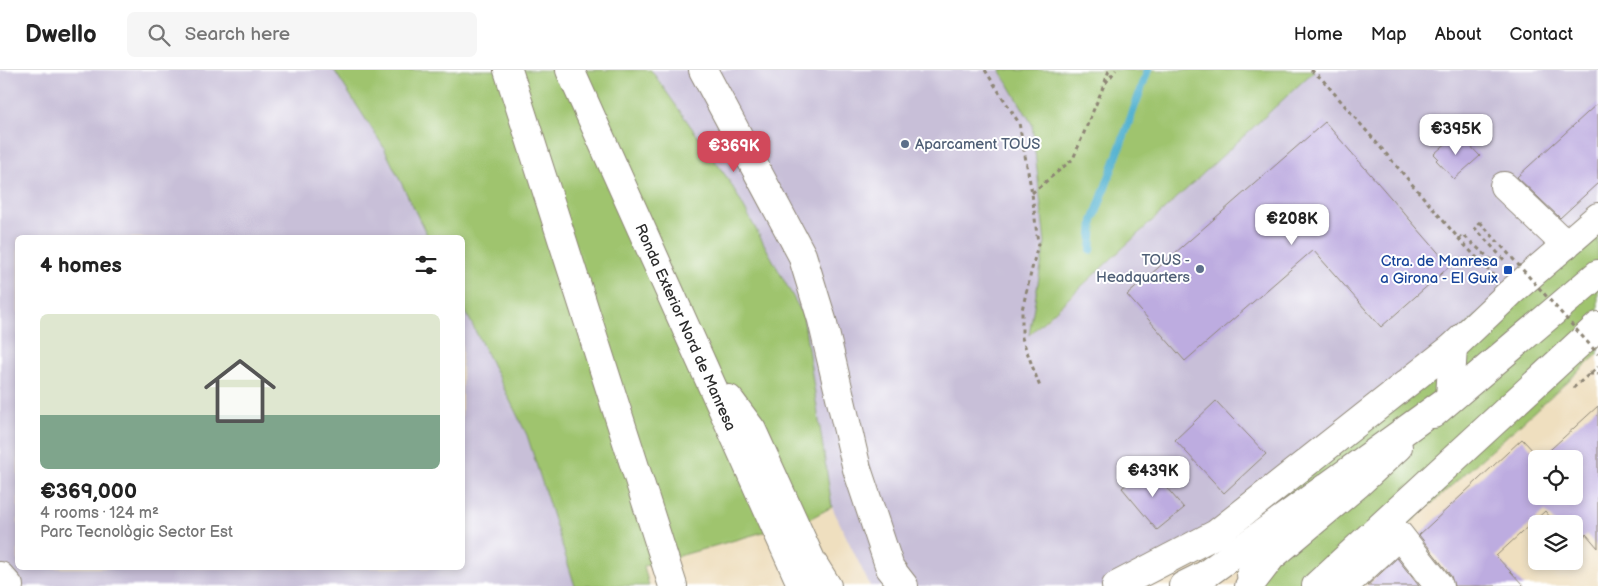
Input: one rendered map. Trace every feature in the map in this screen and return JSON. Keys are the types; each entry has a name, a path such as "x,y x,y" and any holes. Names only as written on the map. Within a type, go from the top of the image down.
{"main road":[{"path":"508,70 673,586"},
{"name":"Ronda Exterior Nord de Manresa","path":"570,70 802,586"},
{"path":"703,70 802,255 822,320 857,469 890,568 904,586"},
{"path":"1504,186 1566,246"},
{"path":"1116,586 1216,534 1453,347 1510,293 1598,217"},
{"path":"1236,586 1358,484 1450,398 1598,274"},
{"path":"1316,586 1598,326"},
{"path":"1450,398 1453,347"},
{"path":"699,360 752,430 812,562 827,586"},
{"path":"1183,586 1205,575 1450,398"},
{"path":"1344,586 1399,535 1439,586"},
{"path":"1249,586 1269,560"},
{"path":"0,576 9,586"}],"path":[{"path":"985,70 1019,123 1032,193 1038,244 1022,310 1022,338 1040,387"},
{"path":"1032,193 1073,158 1109,70"},
{"path":"1104,85 1116,70"},
{"path":"1311,70 1322,79 1459,239 1510,293"},
{"path":"1459,239 1463,235 1501,269 1507,263 1474,227 1480,222 1598,354"},
{"path":"1598,366 1589,374 1598,374"}],"shaded area":[{"path":"0,70 477,70 589,379 649,586 0,586"},
{"path":"651,70 1000,70 1032,124 1045,243 1030,335 1315,70 1598,70 1598,206 1219,549 1144,586 870,586 832,507 803,315 730,182"}],"green space":[{"path":"334,70 651,70 730,182 803,315 832,507 809,519 644,566 649,586 575,586 527,435 465,310 465,235 427,235 383,146"},
{"path":"1000,70 1315,70 1029,335 1045,243 1032,124"},
{"path":"1598,206 1598,354 1340,586 1253,586 1219,549"}],"building":[{"path":"1598,103 1598,183 1560,218 1517,177"},
{"path":"1325,122 1450,266 1381,327 1313,250 1185,361 1127,295"},
{"path":"1458,133 1480,156 1454,179 1436,160 1438,158 1434,154"},
{"path":"1216,401 1266,454 1224,493 1175,440"},
{"path":"1598,406 1598,548 1586,534 1583,538 1583,515 1548,515 1545,511 1541,515 1528,515 1528,527 1496,556 1524,586 1454,586 1451,576 1419,535 1522,439 1532,450 1528,450 1528,505 1583,505 1583,450 1550,450"},
{"path":"1148,466 1184,508 1157,530 1122,488"},
{"path":"1397,558 1419,586 1367,586"}],"waterway":[{"path":"1091,250 1093,221 1148,70"}],"place":[{"name":"Aparcament TOUS","path":"905,144"},
{"name":"TOUS - Headquarters","path":"1200,269"},
{"name":"Ctra. de Manresa a Girona - El Guix","path":"1508,270"}]}
